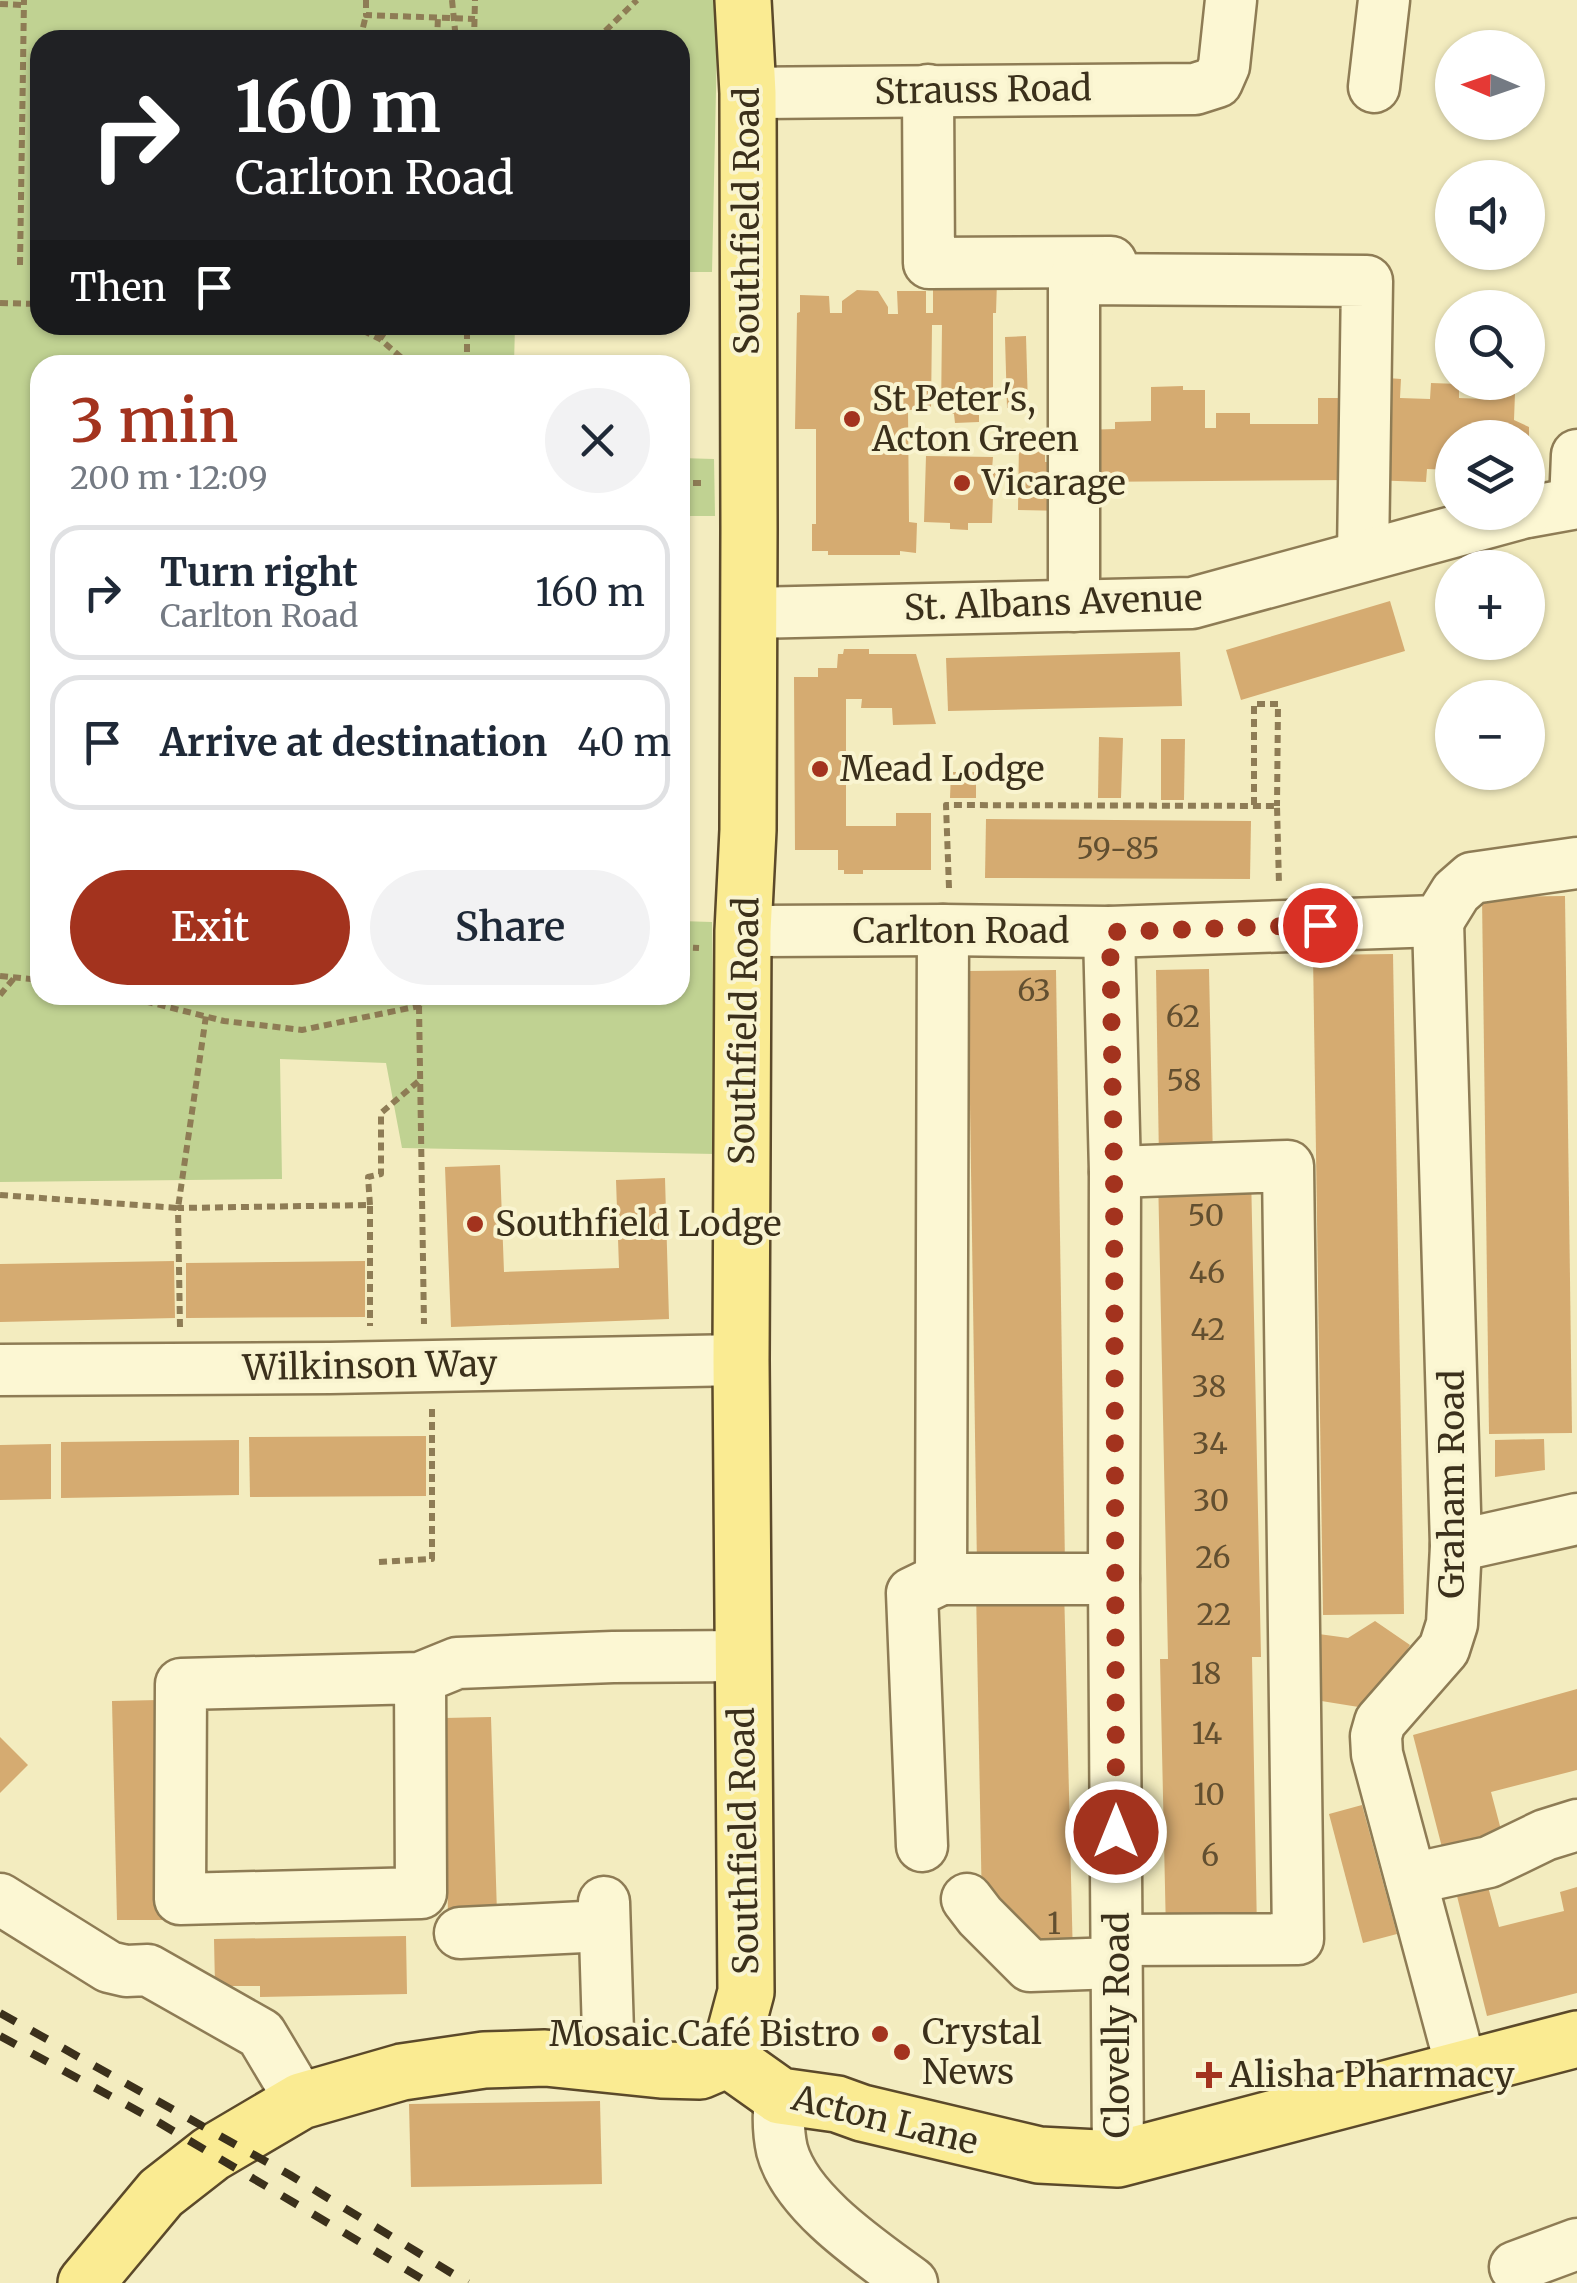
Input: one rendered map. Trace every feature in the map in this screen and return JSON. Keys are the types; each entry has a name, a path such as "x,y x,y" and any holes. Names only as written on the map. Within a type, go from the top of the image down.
{"main road":[{"name":"Southfield Road","path":"728,2059 746,1992 741,1360 743,931 748,830 748,92 743,0"},
{"name":"Acton Lane","path":"728,2059 780,2096 836,2104 1039,2155 1118,2159 1462,2070 1574,2049"},
{"path":"86,2283 161,2193 210,2154 301,2101 402,2072 484,2060 545,2058 700,2071 728,2059"}],"street":[{"name":"Strauss Road","path":"748,92 1195,89 1217,82 1224,66 1232,0"},
{"path":"1374,88 1384,0"},
{"path":"928,90 928,263 1214,262"},
{"path":"1074,606 1074,279 1367,282 1364,556"},
{"name":"St. Albans Avenue","path":"748,613 1192,603 1557,497"},
{"path":"1438,921 1456,892 1472,878 1577,863"},
{"name":"Carlton Road","path":"743,931 1110,932 1438,921"},
{"name":"Graham Road","path":"1438,921 1456,1546 1452,1624 1444,1650 1380,1722 1376,1736 1377,1754 1462,2070"},
{"path":"940,1579 947,930"},
{"name":"Clovelly Road","path":"1110,932 1118,2159"},
{"path":"968,1899 1030,1966 1116,1952 1298,1939 1288,1166 1114,1172"},
{"name":"Wilkinson Way","path":"0,1370 741,1360"},
{"path":"1456,1546 1577,1519"},
{"path":"922,1846 912,1594 940,1579 1114,1579"},
{"path":"420,1678 421,1893 180,1899 181,1684 420,1678 457,1663 743,1656"},
{"path":"1411,1879 1489,1862 1545,1835 1577,1825"},
{"path":"0,1899 109,1967 148,1970 260,2034 301,2101"},
{"path":"460,1933 604,1914 608,2065"},
{"path":"780,2096 777,2121 783,2155 803,2190 849,2237 912,2283"},
{"path":"1515,2267 1577,2244"}],"path":[{"path":"362,30 366,0"},
{"path":"452,0 455,30"},
{"path":"474,30 475,0"},
{"path":"606,30 638,0"},
{"path":"0,4 24,2 20,265"},
{"path":"366,15 474,19"},
{"path":"437,30 438,18"},
{"path":"0,304 30,304"},
{"path":"372,335 398,355"},
{"path":"380,339 383,335"},
{"path":"1254,805 1254,704 1278,704 1280,926"},
{"path":"947,930 946,805 1277,806"},
{"path":"0,976 30,978"},
{"path":"0,995 15,976"},
{"path":"161,1005 224,1021 302,1030 419,1006 432,1559 379,1562"},
{"path":"181,1369 178,1208 206,1016"},
{"path":"370,1367 368,1177 382,1174 381,1113 421,1080"},
{"path":"0,1195 178,1208 370,1205"}],"green space":[{"path":"0,0 718,0 712,272 690,272 690,30 30,30 30,335 515,335 514,355 30,355 30,1005 690,1005 690,921 712,922 715,1154 402,1148 386,1063 280,1059 282,1179 0,1182"},
{"path":"690,458 714,459 715,516 690,516"}],"building":[{"name":"St Peter's, Acton Green","path":"933,274 997,281 993,313 993,413 979,413 979,422 955,423 954,414 941,413 942,325 932,325 931,409 908,410 909,522 917,523 916,553 828,555 828,551 812,551 812,524 816,524 816,429 795,429 800,295 829,296 830,313 842,313 842,301 857,290 878,291 888,314 898,314 897,291 926,291 926,313 933,313"},
{"path":"1026,336 1028,407 1007,408 1005,337"},
{"path":"1374,377 1401,379 1400,398 1430,399 1431,383 1435,383 1435,400 1515,400 1514,420 1435,420 1435,469 1427,469 1426,482 1369,480"},
{"path":"1183,386 1183,390 1205,390 1205,428 1216,428 1216,413 1250,413 1250,424 1318,424 1318,398 1350,398 1351,480 1083,482 1082,430 1115,429 1115,422 1151,421 1151,387"},
{"path":"1019,441 1045,441 1045,462 1068,462 1068,511 1018,510"},
{"name":"Vicarage","path":"926,456 993,457 992,469 999,469 992,523 968,523 968,530 950,529 950,523 924,522"},
{"path":"1390,601 1405,651 1241,700 1226,650"},
{"name":"Mead Lodge","path":"844,649 869,649 869,654 916,654 936,724 893,725 892,708 861,708 862,699 846,699 846,826 896,826 896,813 931,813 931,870 863,870 863,874 844,874 844,870 838,870 838,850 795,850 794,677 818,677 818,668 837,668 838,654 843,654"},
{"path":"1180,652 1182,706 948,711 946,658"},
{"path":"1099,737 1123,738 1121,798 1098,798"},
{"path":"1161,739 1185,739 1184,800 1161,800"},
{"path":"951,772 976,772 976,798 950,798"},
{"path":"986,819 1251,821 1250,879 985,878"},
{"path":"1565,896 1572,1433 1489,1434 1482,897"},
{"path":"1393,954 1404,1614 1323,1615 1313,955"},
{"path":"1209,969 1213,1161 1159,1161 1156,970"},
{"path":"1056,970 1065,1566 977,1567 968,971"},
{"name":"Southfield Lodge","path":"500,1165 504,1272 619,1268 616,1180 665,1178 669,1319 451,1327 445,1167"},
{"path":"1251,1172 1261,1657 1252,1657 1257,1932 1166,1933 1160,1659 1168,1659 1158,1174"},
{"path":"174,1261 175,1318 0,1322 0,1264"},
{"path":"365,1261 365,1317 186,1318 186,1263"},
{"path":"426,1436 426,1496 250,1497 249,1437"},
{"path":"1544,1439 1545,1470 1495,1477 1495,1440"},
{"path":"239,1440 239,1495 61,1498 61,1442"},
{"path":"51,1444 51,1499 0,1500 0,1445"},
{"path":"1064,1586 1073,1960 982,1910 976,1589"},
{"path":"1375,1621 1410,1645 1371,1709 1309,1699 1304,1632 1348,1638"},
{"path":"1577,1689 1577,1770 1491,1792 1505,1845 1445,1859 1413,1735"},
{"path":"159,1700 163,1920 117,1920 112,1701"},
{"path":"491,1717 497,1914 448,1915 444,1718"},
{"path":"0,1737 28,1765 0,1793"},
{"path":"1362,1805 1397,1934 1363,1943 1329,1814"},
{"path":"1484,1872 1499,1927 1564,1911 1560,1892 1577,1887 1577,1993 1487,2016 1453,1880"},
{"path":"406,1936 407,1994 260,1997 260,1986 215,1986 214,1939"},
{"path":"600,2101 602,2184 411,2187 409,2104"}],"railway":[{"path":"0,2013 290,2175 468,2283"},
{"path":"0,2036 158,2122 429,2283"}],"place":[{"name":"St Peter's, Acton Green","path":"852,419"},
{"name":"Vicarage","path":"962,483"},
{"name":"Mead Lodge","path":"820,769"},
{"name":"Southfield Lodge","path":"475,1224"},
{"name":"Mosaic Café Bistro","path":"880,2034"},
{"name":"Crystal News","path":"902,2052"},
{"name":"Alisha Pharmacy","path":"1209,2075"}],"route":[{"path":"1116,1832 1110,932 1320,925"}]}
